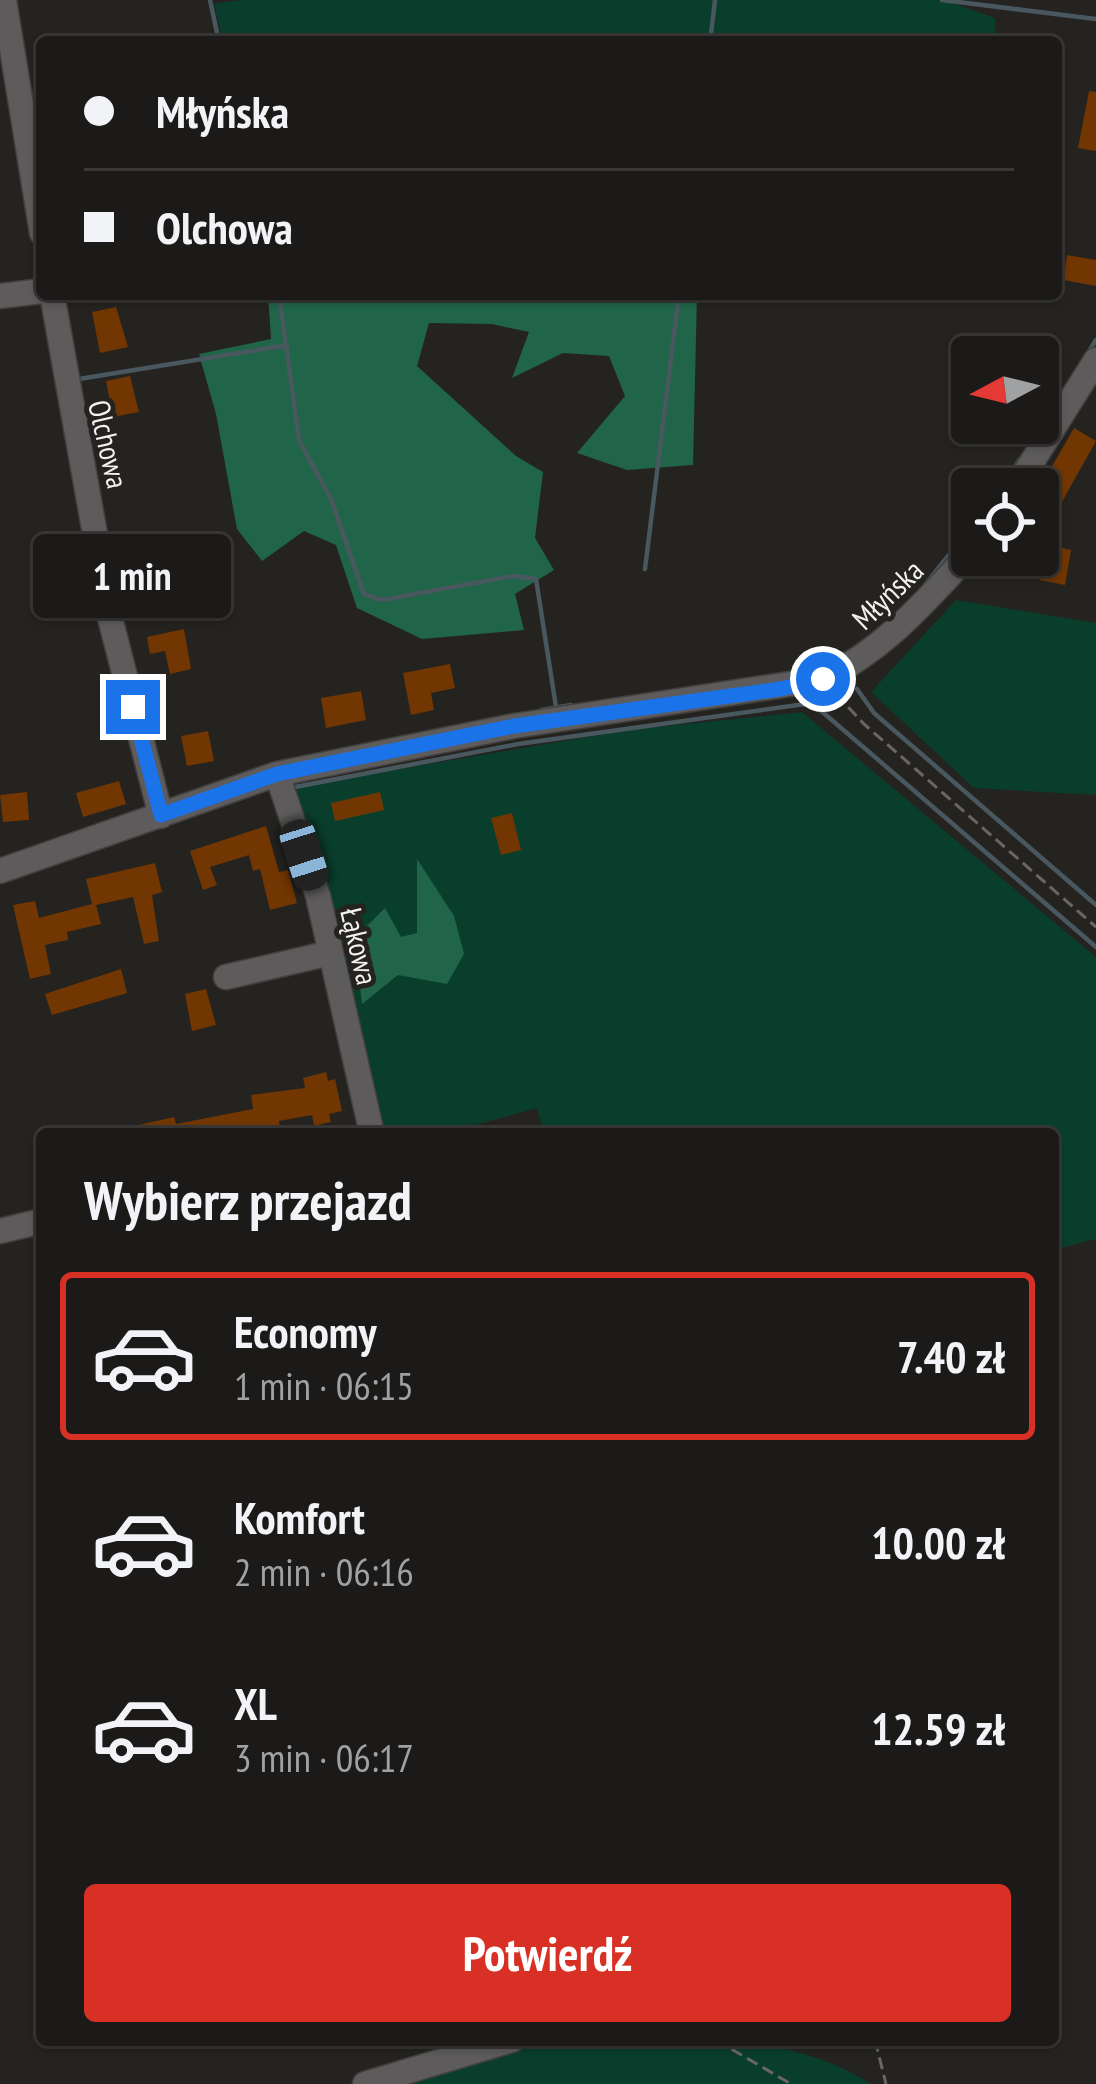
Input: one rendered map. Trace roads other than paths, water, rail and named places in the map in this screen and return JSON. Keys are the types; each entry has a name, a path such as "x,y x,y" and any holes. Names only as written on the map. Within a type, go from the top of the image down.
{"street":[{"path":"4,0 5,51 36,203"},
{"path":"0,296 36,292"},
{"name":"Olchowa","path":"53,300 110,618 161,815"},
{"path":"1028,468 1096,360"},
{"name":"Młyńska","path":"0,872 277,774 514,726 823,679 859,662 951,574"},
{"name":"Łąkowa","path":"277,774 318,896 371,1128"},
{"path":"226,976 330,952"},
{"path":"0,1231 36,1222"},
{"path":"365,2084 492,2046"}],"waterway":[{"path":"210,0 218,36"},
{"path":"711,36 715,0"},
{"path":"942,0 1096,19"},
{"path":"280,300 299,440 331,499 364,594 382,600 513,576 536,579 556,707"},
{"path":"645,569 678,300"},
{"path":"1088,353 1096,340"},
{"path":"79,379 288,345"},
{"path":"1014,468 1020,459"},
{"path":"925,585 951,552"},
{"path":"805,670 844,654"},
{"path":"857,689 874,713 1096,905"},
{"path":"295,787 518,744 812,703 1096,947"},
{"path":"541,710 571,705"}]}
